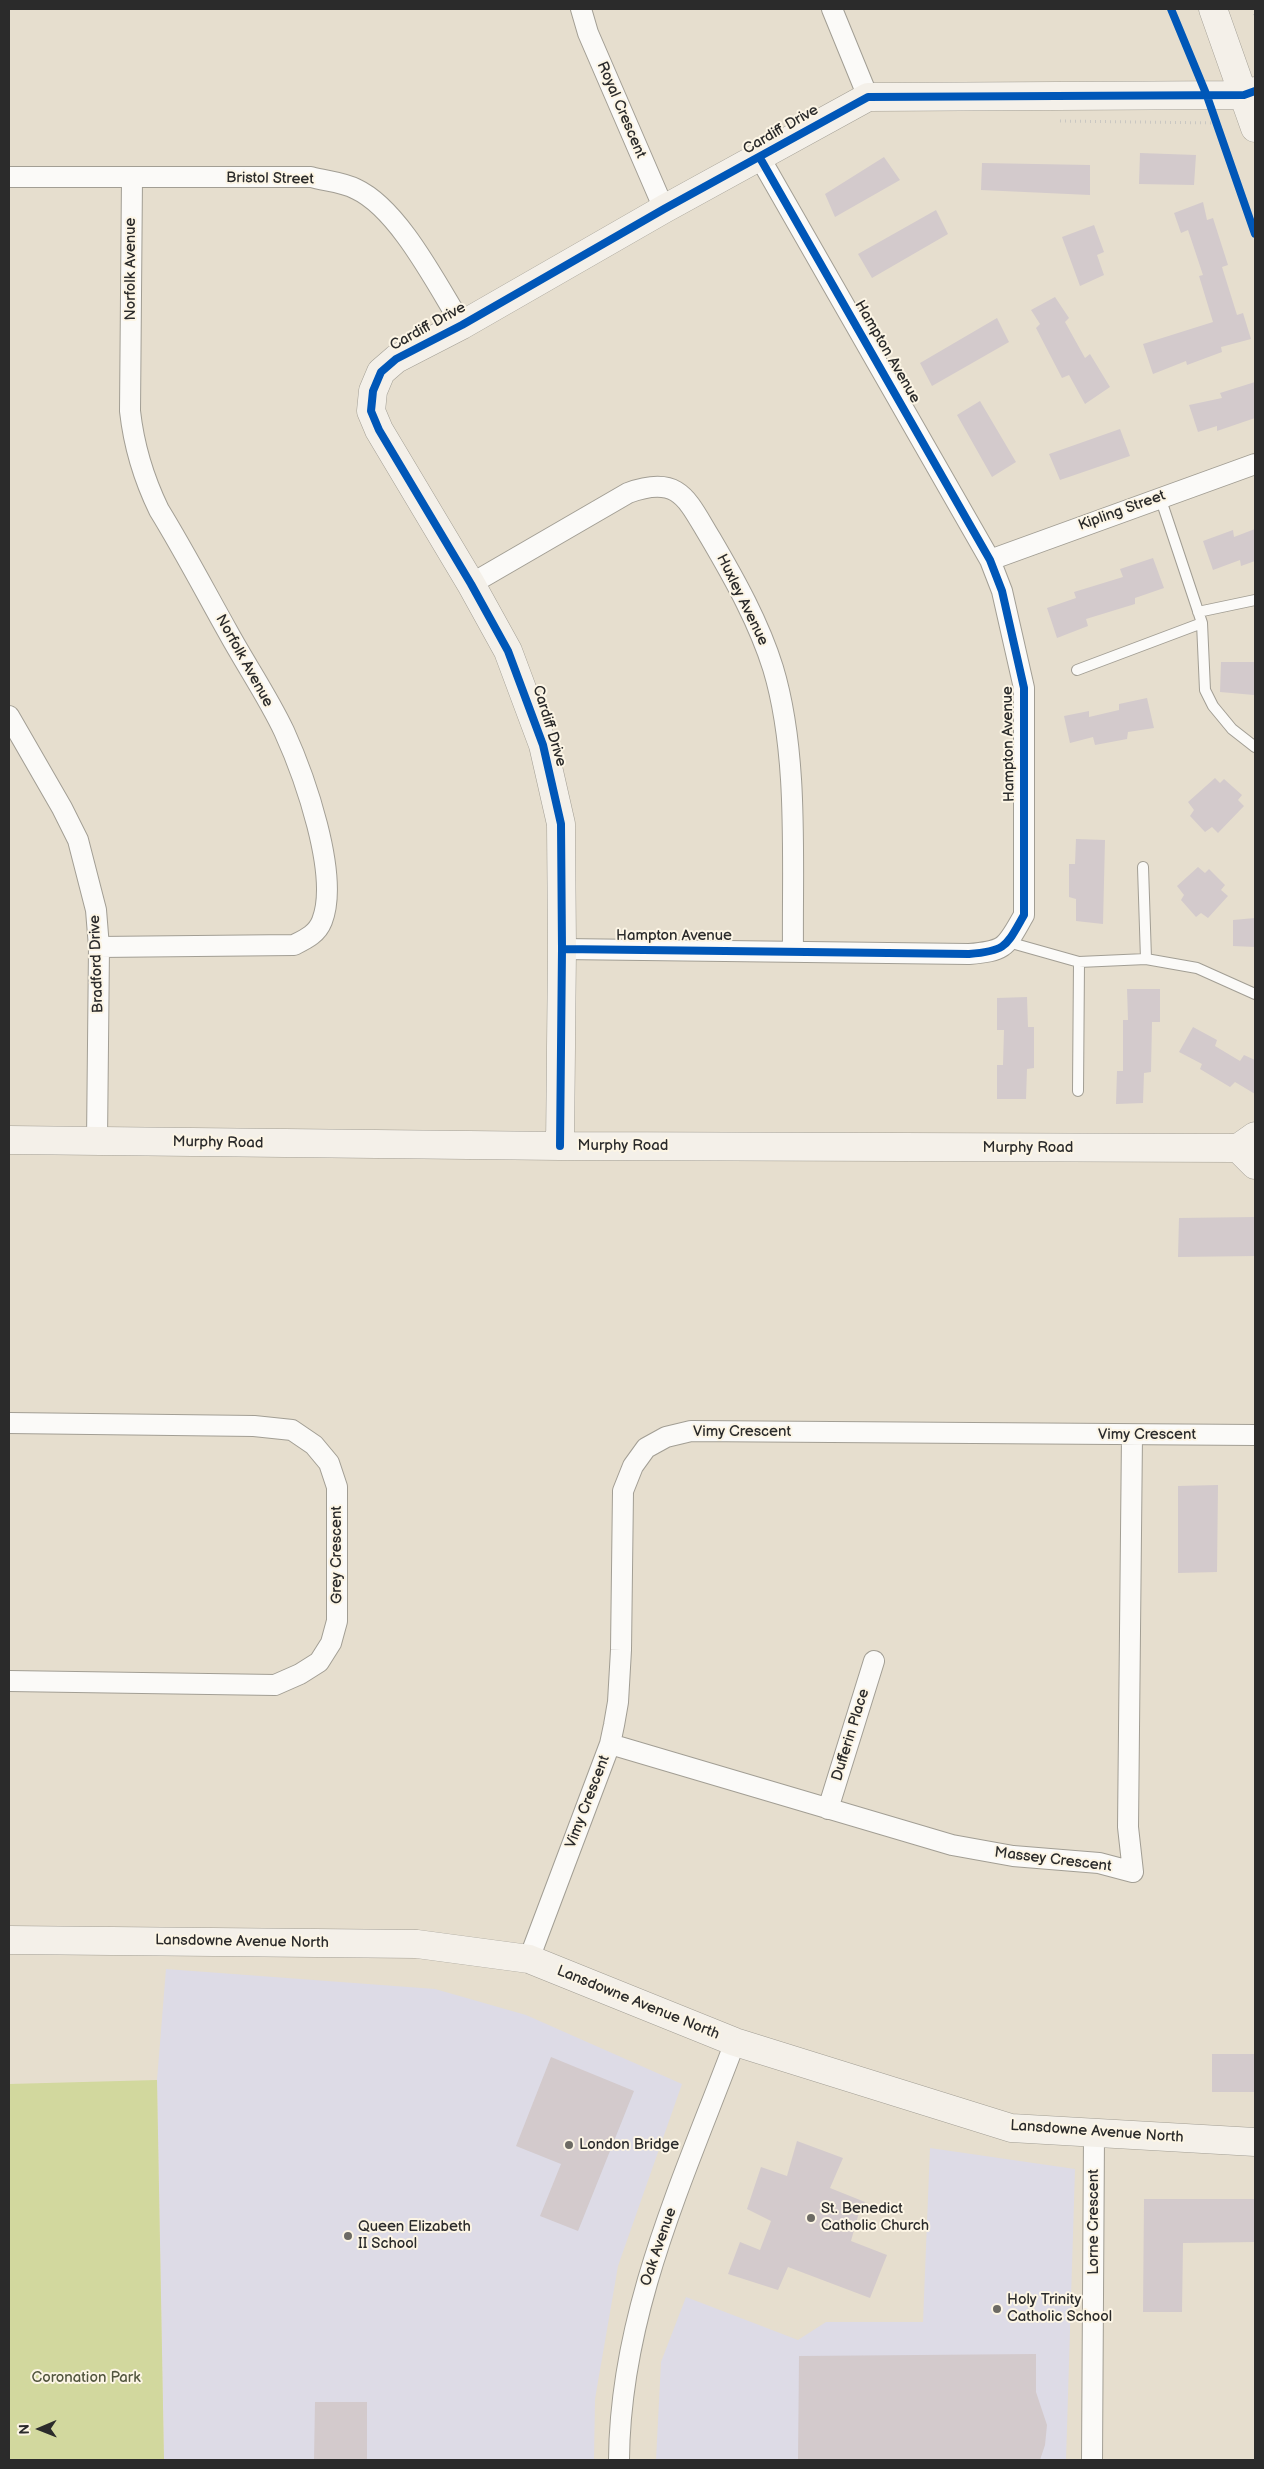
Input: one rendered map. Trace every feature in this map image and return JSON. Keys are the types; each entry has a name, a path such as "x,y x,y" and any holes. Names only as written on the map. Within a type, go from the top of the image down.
{"street":[{"name":"Royal Crescent","path":"581,9 588,33 664,209"},
{"path":"832,9 868,97"},
{"path":"1213,9 1249,93 1255,128"},
{"name":"Cardiff Drive","path":"560,1146 561,824 543,745 508,651 471,584 379,430 371,411 373,390 381,372 396,359 462,325 664,209 868,97 1249,93"},
{"name":"Hampton Avenue","path":"562,949 970,954 994,952 1008,942 1024,915 1024,688 1002,591 990,560 760,158"},
{"name":"Bristol Street","path":"9,177 311,178 356,188 383,209 406,234 462,325"},
{"name":"Norfolk Avenue","path":"99,947 294,945 311,936 321,922 328,900 327,877 315,822 300,770 284,730 159,510 146,482 134,445 130,411 132,178"},
{"name":"Kipling Street","path":"990,560 1255,464"},
{"name":"Huxley Avenue","path":"471,584 628,493 646,487 663,486 678,492 690,505 729,569 762,636 782,702 790,772 793,951"},
{"name":"Bradford Drive","path":"9,716 62,808 78,840 96,910 99,947 97,1141"},
{"name":"Murphy Road","path":"9,1140 560,1146 1250,1150"},
{"name":"Grey Crescent","path":"9,1423 254,1426 292,1430 314,1445 329,1463 337,1487 337,1620 331,1643 319,1662 300,1674 275,1685 9,1681"},
{"name":"Vimy Crescent","path":"529,1960 610,1744 618,1702 620,1676 623,1491 633,1466 646,1448 666,1437 691,1431 1255,1435"},
{"name":"Massey Crescent","path":"610,1744 952,1845 1013,1856 1099,1863 1133,1872 1128,1827 1132,1435"},
{"name":"Dufferin Place","path":"828,1809 874,1661"},
{"name":"Lansdowne Avenue North","path":"9,1940 417,1944 529,1960 736,2042 1011,2128 1255,2142"},
{"name":"Oak Avenue","path":"619,2460 620,2417 631,2340 655,2254 736,2042"},
{"name":"Lorne Crescent","path":"1092,2460 1094,2134"}],"lane":[{"path":"1160,497 1202,624 1205,690 1213,706 1232,730 1255,747"},
{"path":"1198,612 1255,600"},
{"path":"1077,670 1202,624"},
{"path":"1143,867 1146,959"},
{"path":"1008,942 1078,962 1146,959 1197,968 1255,994"},
{"path":"1078,962 1078,1091"}],"path":[{"path":"1253,9 1255,16"},
{"path":"1058,121 1217,123"}],"shaded area":[{"name":"Queen Elizabeth II School","path":"166,1969 435,1989 526,2015 682,2084 618,2266 595,2399 594,2460 164,2460 157,2080"},
{"name":"Holy Trinity Catholic School","path":"930,2148 1075,2169 1066,2460 656,2460 661,2362 686,2297 798,2340 826,2322 923,2322"}],"green space":[{"name":"Coronation Park","path":"157,2080 164,2460 9,2460 9,2084"}],"building":[{"path":"1140,153 1196,155 1194,185 1139,184"},
{"path":"884,157 900,180 835,217 825,194"},
{"path":"982,163 1090,165 1090,195 981,190"},
{"path":"1203,202 1207,220 1213,218 1228,265 1222,267 1237,315 1243,313 1251,339 1221,347 1222,352 1187,365 1186,361 1153,374 1143,344 1213,322 1199,276 1203,275 1188,230 1181,233 1174,213"},
{"path":"936,210 948,234 872,278 858,254"},
{"path":"1094,225 1104,252 1097,255 1104,275 1080,286 1062,237"},
{"path":"1055,297 1069,318 1065,322 1085,358 1090,354 1110,387 1085,404 1069,375 1062,378 1036,328 1040,324 1031,310"},
{"path":"997,318 1009,342 932,386 920,363"},
{"path":"1255,382 1255,418 1217,431 1217,426 1198,432 1189,405 1222,398 1220,393"},
{"path":"980,401 1016,462 992,477 957,415"},
{"path":"1120,429 1130,456 1060,480 1049,454"},
{"path":"1255,529 1255,561 1241,566 1240,560 1213,570 1203,541 1233,530 1234,537"},
{"path":"1153,558 1164,588 1135,598 1135,604 1086,619 1088,626 1057,638 1047,608 1076,598 1074,592 1123,577 1120,569"},
{"path":"1221,662 1255,662 1254,695 1220,692"},
{"path":"1147,698 1154,728 1128,732 1127,739 1095,745 1093,737 1070,743 1064,716 1089,711 1089,717 1119,710 1119,704"},
{"path":"1215,778 1220,783 1224,779 1242,795 1238,800 1244,806 1218,833 1212,827 1205,832 1190,816 1194,810 1188,802"},
{"path":"1076,839 1105,840 1103,924 1076,921 1076,899 1069,897 1069,864 1075,864"},
{"path":"1198,867 1205,873 1209,869 1225,885 1221,890 1228,896 1208,918 1201,913 1196,917 1181,900 1184,895 1177,886"},
{"path":"1255,918 1255,947 1233,946 1233,920"},
{"path":"1127,989 1160,989 1160,1022 1152,1022 1151,1072 1144,1073 1143,1103 1116,1104 1117,1071 1123,1071 1123,1020 1128,1020"},
{"path":"1027,997 1028,1027 1034,1027 1034,1068 1027,1069 1026,1099 997,1099 997,1065 1003,1065 1004,1030 997,1030 997,998"},
{"path":"1193,1027 1217,1040 1215,1046 1240,1061 1244,1055 1255,1060 1255,1094 1235,1082 1230,1087 1200,1069 1202,1064 1179,1052"},
{"path":"1255,1217 1255,1256 1178,1257 1179,1218"},
{"path":"1218,1485 1217,1572 1178,1573 1178,1486"},
{"path":"1212,2054 1255,2054 1255,2092 1212,2092"},
{"path":"551,2057 634,2091 578,2231 540,2216 561,2164 516,2146"},
{"name":"St. Benedict Catholic Church","path":"797,2141 843,2158 830,2188 865,2202 858,2216 851,2241 887,2255 870,2298 788,2267 778,2290 728,2274 740,2242 760,2250 771,2221 747,2209 761,2167 787,2176"},
{"path":"1144,2199 1255,2199 1255,2242 1183,2243 1182,2312 1143,2312"},
{"path":"1036,2354 1036,2392 1047,2425 1045,2445 1040,2460 798,2460 799,2356"},
{"path":"315,2402 367,2402 367,2460 314,2460"}],"cycle path":[{"path":"1171,9 1207,96 1255,234"},
{"path":"560,1146 561,824 543,745 508,651 471,584 379,430 371,411 373,391 381,372 396,359 462,325 664,209 868,97 1244,95 1255,91"},
{"path":"562,949 969,954 991,951 1004,945 1024,915 1024,688 1002,591 990,560 760,158"}],"place":[{"name":"London Bridge","path":"569,2145"},
{"name":"St. Benedict Catholic Church","path":"811,2218"},
{"name":"Queen Elizabeth II School","path":"348,2236"},
{"name":"Holy Trinity Catholic School","path":"997,2309"}]}
